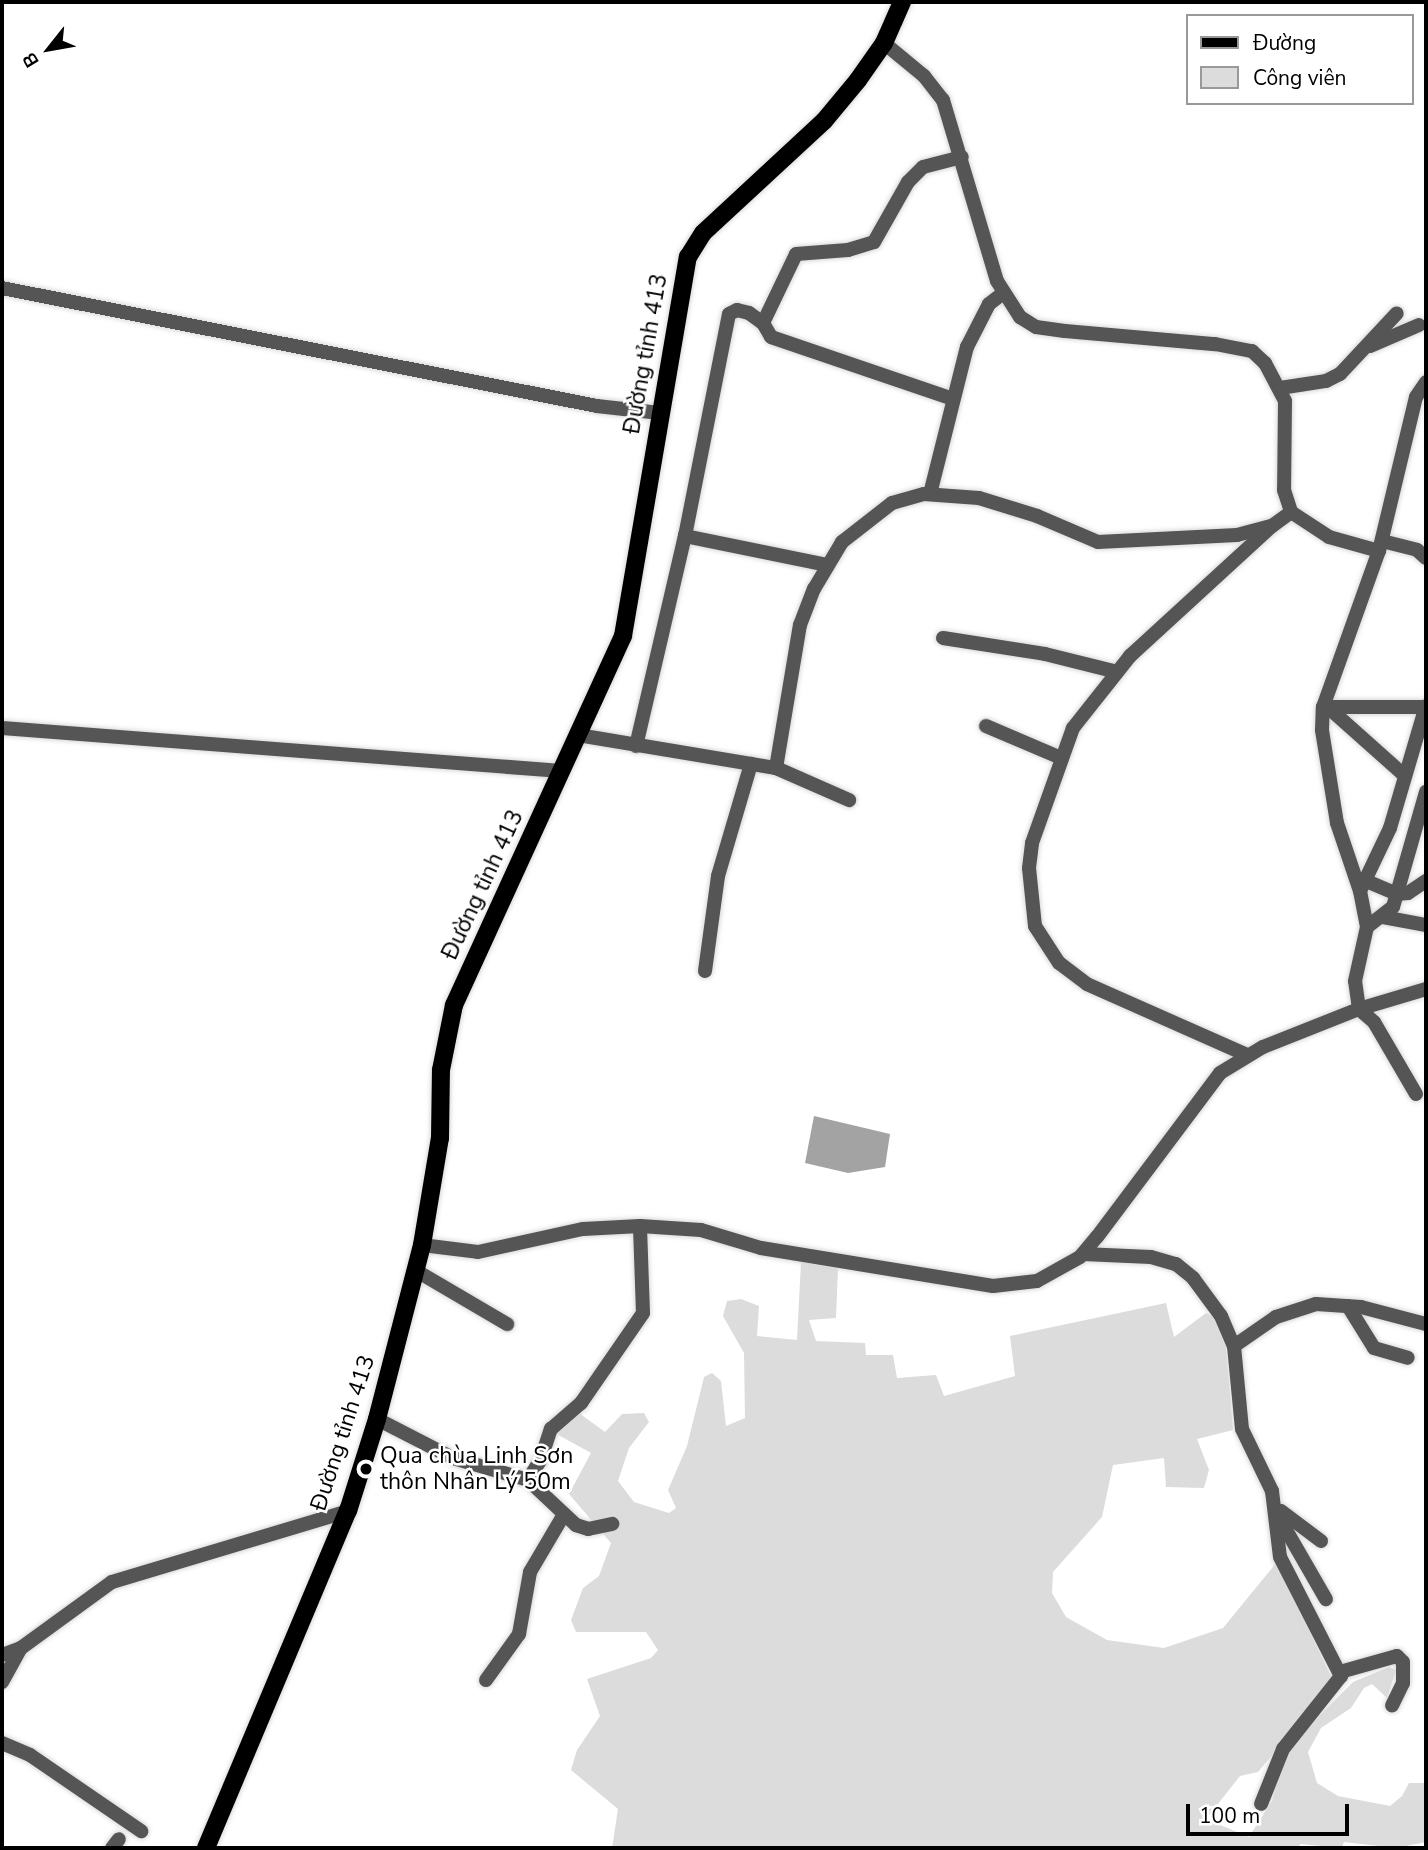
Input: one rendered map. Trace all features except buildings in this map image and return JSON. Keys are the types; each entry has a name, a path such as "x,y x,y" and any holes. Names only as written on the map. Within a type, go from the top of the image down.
{"main road":[{"name":"Đường tỉnh 413","path":"206,1848 348,1511 377,1419 422,1245 440,1138 441,1070 454,1004 524,862 561,771 623,636 688,257 725,212 824,121 884,43 902,2"}],"street":[{"path":"884,43 923,76 943,100 1002,294 1020,317 1036,327 1252,351 1265,363 1285,401 1288,449 1284,490 1291,512 1329,537 1417,550 1426,558"},
{"path":"763,323 796,254 848,250 874,242 908,182 923,167 962,157"},
{"path":"2,288 597,406 660,413"},
{"path":"930,494 967,347 989,304 1002,294"},
{"path":"636,746 685,536 729,314 737,310 749,313 763,323 771,337 953,399"},
{"path":"1280,388 1326,381 1369,347 1398,313"},
{"path":"1369,347 1419,325"},
{"path":"1416,1094 1374,1022 1359,1009 1355,974 1367,927 1362,885 1337,823 1322,730 1380,546 1416,397 1426,382"},
{"path":"776,768 800,625 827,565 842,542 875,513 904,499 930,494 990,501 1098,542 1237,535 1272,526"},
{"path":"1247,1055 1087,985 1046,949 1035,926 1029,867 1032,843 1073,728 1116,672 1272,526 1291,512"},
{"path":"685,536 827,565"},
{"path":"943,638 1045,654 1116,672"},
{"path":"1327,708 1426,707 1387,837 1362,885"},
{"path":"1327,708 1405,776"},
{"path":"986,726 1061,758"},
{"path":"2,728 561,771"},
{"path":"578,735 776,768 849,800"},
{"path":"705,971 718,876 751,764"},
{"path":"1367,927 1383,916 1397,894 1426,792"},
{"path":"1362,885 1397,894 1408,893 1426,881"},
{"path":"1383,916 1426,925"},
{"path":"422,1245 478,1252 583,1229 640,1226 701,1230 761,1248 993,1286 1037,1281 1083,1254 1220,1073 1247,1055 1359,1009 1426,989"},
{"path":"528,1480 541,1459 551,1429 581,1403 643,1313 640,1226"},
{"path":"1083,1254 1151,1257 1183,1268 1221,1316 1234,1346 1241,1429 1275,1507 1326,1599"},
{"path":"415,1270 507,1324"},
{"path":"1234,1346 1293,1308 1316,1304 1348,1306 1426,1324"},
{"path":"1348,1306 1374,1348 1408,1357"},
{"path":"377,1419 453,1458 528,1480 563,1516 588,1530 612,1524"},
{"path":"1275,1507 1287,1519 1321,1541"},
{"path":"1261,1804 1277,1760 1339,1683 1340,1672 1288,1578 1276,1544 1275,1507"},
{"path":"2,1655 21,1648 112,1582 348,1511"},
{"path":"485,1680 519,1634 530,1572 563,1516"},
{"path":"2,1682 21,1648"},
{"path":"1340,1672 1397,1656 1404,1671 1392,1706"},
{"path":"2,1743 30,1755 141,1831"}],"green space":[{"path":"801,1262 838,1268 836,1318 809,1320 816,1341 865,1343 866,1355 893,1355 897,1378 936,1375 944,1396 1015,1376 1010,1336 1166,1303 1174,1337 1206,1313 1214,1317 1226,1348 1233,1430 1197,1439 1209,1470 1204,1488 1166,1487 1164,1458 1113,1465 1102,1517 1053,1572 1052,1593 1066,1617 1107,1640 1164,1648 1223,1628 1277,1562 1334,1683 1258,1772 1240,1776 1206,1819 1249,1837 1272,1801 1282,1763 1308,1727 1353,1682 1389,1667 1396,1670 1387,1698 1372,1684 1364,1688 1351,1708 1321,1728 1308,1752 1317,1783 1338,1796 1390,1806 1402,1796 1409,1783 1426,1783 1426,1842 1396,1848 1344,1842 1342,1848 1301,1844 1296,1848 612,1848 618,1809 571,1770 577,1750 600,1716 587,1679 651,1658 658,1650 646,1632 576,1632 571,1620 583,1588 599,1576 611,1543 569,1494 591,1453 553,1432 579,1413 605,1432 622,1414 644,1413 649,1422 629,1448 618,1481 634,1502 669,1513 676,1508 668,1490 687,1446 704,1377 712,1373 721,1381 726,1426 745,1418 744,1353 723,1316 727,1301 741,1299 759,1306 757,1336 797,1340"}],"shaded area":[{"path":"814,1116 890,1134 885,1167 848,1173 805,1163"}],"place":[{"name":"Qua chùa Linh Sơn thôn Nhân Lý 50m","path":"366,1469"}]}
